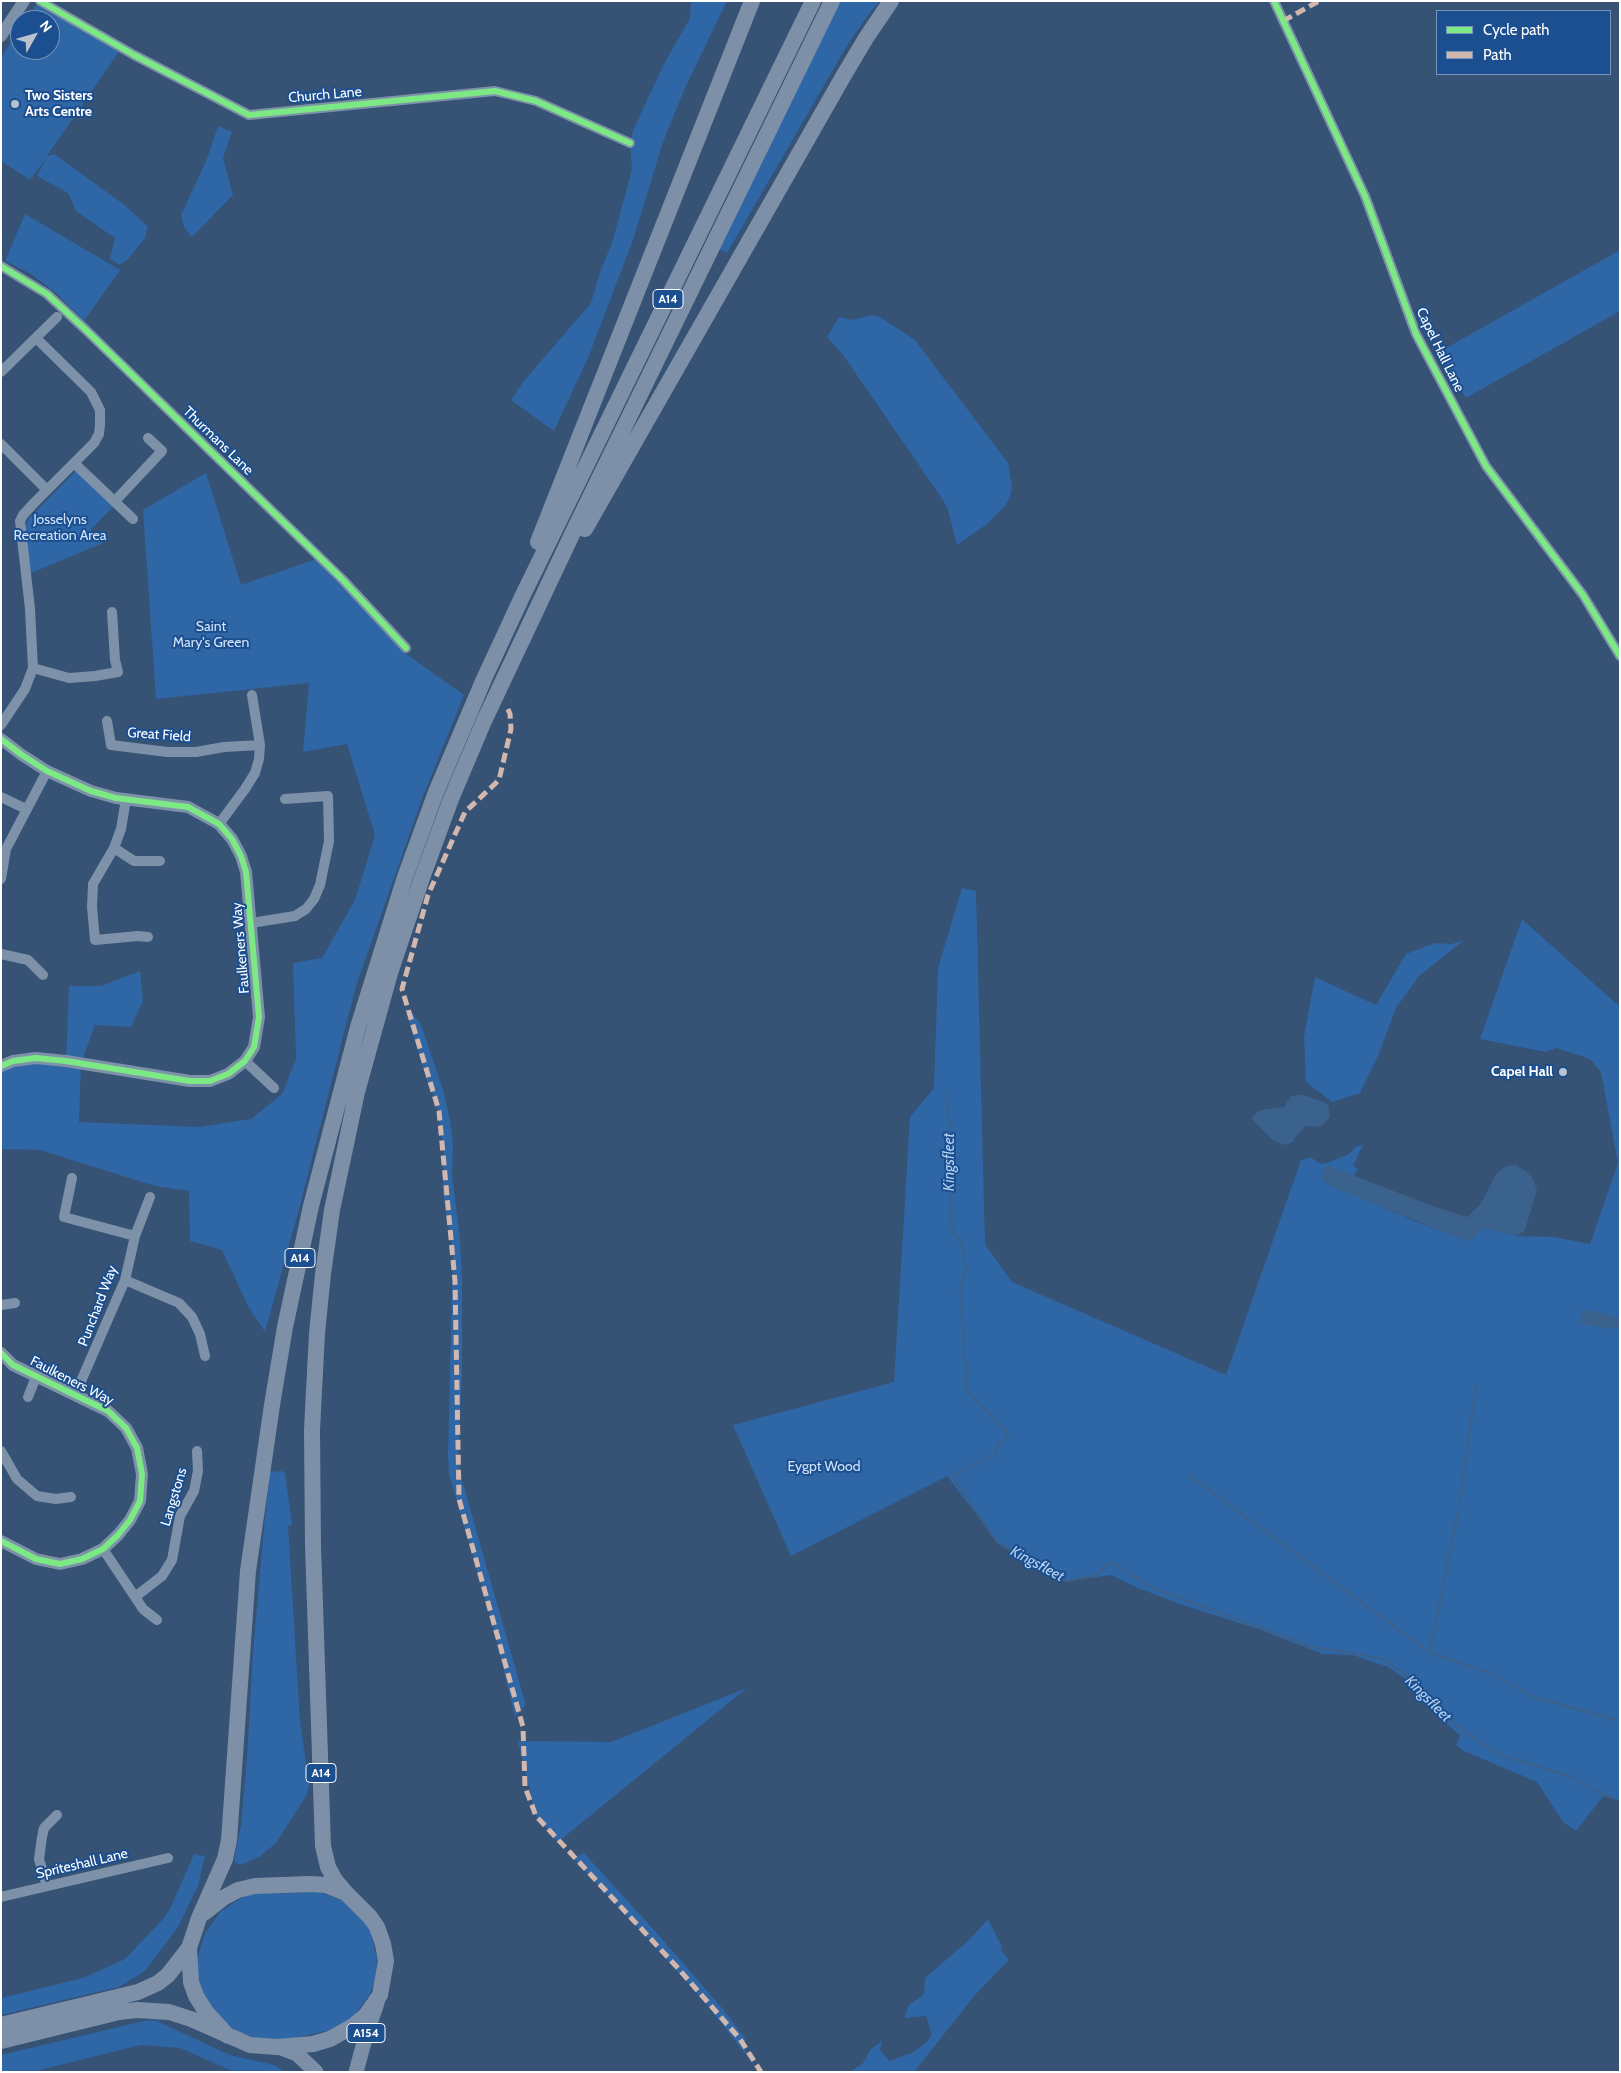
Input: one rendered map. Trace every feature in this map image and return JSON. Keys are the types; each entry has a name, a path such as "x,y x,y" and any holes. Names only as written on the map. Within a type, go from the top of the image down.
{"highway":[{"name":"A14","path":"522,597 530,563 752,1"},
{"name":"A14","path":"346,1893 335,1880 328,1867 323,1846 313,1546 312,1430 316,1333 322,1274 342,1156 357,1092 385,990 442,825 476,718 484,679 522,597 813,1"},
{"name":"A14","path":"199,1918 225,1859 232,1823 238,1686 249,1562 261,1472 283,1337 310,1214 342,1085 375,969 430,809 476,718 497,690 832,1"},
{"name":"A14","path":"560,562 584,532 844,75 891,1"},
{"path":"1,2025 138,1992 158,1983 168,1975 189,1948 199,1918 223,1898 238,1890 255,1886 310,1884 326,1886 346,1893 370,1917 377,1928 383,1944 386,1961 380,1995 366,2015 353,2026 340,2034 313,2044 277,2047 250,2045 191,2019 169,2012 138,2010 119,2012 1,2041"},
{"path":"189,1948 190,1982 196,1996 206,2012 228,2036"}],"main road":[{"name":"A154","path":"356,2072 380,1995"},
{"path":"277,2047 297,2054 316,2072"}],"street":[{"path":"1,36 24,1"},
{"name":"Church Lane","path":"40,1 134,54 249,115 495,91 536,100 630,143"},
{"name":"Capel Hall Lane","path":"1274,1 1365,196 1416,334 1486,466 1583,595 1620,656"},
{"name":"Thurmans Lane","path":"1,266 47,294 86,330 341,578 406,648"},
{"path":"1,372 57,317"},
{"path":"1,725 25,689 33,668 32,628 20,521 22,515 75,464 100,434 100,410 91,392 36,338"},
{"path":"114,502 162,451 148,438"},
{"path":"1,444 47,490"},
{"path":"75,464 133,519"},
{"path":"33,668 69,678 118,672 115,660 112,612"},
{"path":"219,824 255,773 259,759 260,745 252,695"},
{"name":"Great Field","path":"107,721 111,745 167,752 196,752 260,745"},
{"name":"Faulkeners Way","path":"1,739 47,771 92,791 126,799 188,807 219,824 232,839 241,856 246,872 259,1017 254,1047 245,1061 228,1074 210,1082 190,1081 36,1058 13,1061 1,1066"},
{"path":"1,879 6,849 47,771"},
{"path":"251,923 295,916 306,909 320,885 328,841 328,796 285,800"},
{"path":"1,797 26,809"},
{"path":"126,799 122,829 114,848 93,884 92,907 95,940 138,936 148,937"},
{"path":"114,848 134,861 160,861"},
{"path":"1,954 28,960 43,975"},
{"path":"245,1061 274,1088"},
{"path":"72,1178 64,1217 135,1236"},
{"name":"Punchard Way","path":"75,1395 125,1280 135,1236 150,1197"},
{"path":"125,1280 179,1303 192,1317 200,1334 205,1356"},
{"path":"1,1305 15,1303"},
{"name":"Faulkeners Way","path":"1,1353 13,1365 108,1411 126,1428 137,1448 142,1474 140,1501 130,1520 103,1549 82,1559 60,1564 36,1559 1,1541"},
{"path":"28,1398 36,1377"},
{"name":"Langstons","path":"135,1597 162,1576 172,1560 180,1516 194,1490 198,1471 197,1450"},
{"path":"1,1451 17,1480 37,1496 56,1500 70,1498"},
{"path":"103,1549 143,1609 157,1620"},
{"path":"47,1886 39,1859 44,1828 57,1815"},
{"name":"Spriteshall Lane","path":"1,1897 168,1858"}],"green space":[{"path":"691,1 727,1 685,88 663,142 633,240 588,358 554,431 511,400 523,382 591,303 600,272 612,243 630,177 632,168 630,145 633,130 664,64 690,18"},
{"path":"835,1 880,1 848,44 727,253 715,247"},
{"path":"36,5 45,10 33,10"},
{"path":"60,18 120,50 47,156 54,154 126,206 148,227 145,238 128,259 120,265 110,259 115,238 76,211 68,193 37,176 47,157 30,180 1,161 1,57 10,44 10,60 60,60"},
{"path":"218,126 232,132 223,158 233,195 192,237 184,227 181,215 207,159"},
{"path":"25,214 120,270 84,321 57,294 31,274 5,261"},
{"path":"1620,250 1620,311 1466,398 1439,352"},
{"path":"873,315 880,317 915,340 1008,463 1012,488 1005,506 987,524 957,545 948,510 943,500 843,355 827,337 839,317 853,320"},
{"name":"Josselyns Recreation Area","path":"76,471 114,506 91,529 103,543 29,574 24,542 28,519"},
{"name":"Saint Mary's Green","path":"206,473 241,585 316,559 406,654 464,695 422,799 356,986 298,1213 265,1332 248,1306 222,1250 190,1241 189,1191 155,1186 40,1150 1,1149 1,1066 66,1061 69,986 101,986 140,971 143,1001 131,1027 95,1025 81,1063 79,1122 198,1127 251,1119 282,1094 296,1059 293,963 322,958 355,900 375,835 347,744 303,752 309,683 156,699 143,510"},
{"name":"Eygpt Wood","path":"962,888 976,891 985,1244 1012,1282 1226,1375 1301,1160 1310,1157 1321,1164 1327,1163 1349,1154 1357,1146 1363,1145 1353,1166 1358,1169 1354,1176 1328,1166 1323,1171 1322,1178 1326,1183 1417,1222 1447,1233 1472,1239 1483,1228 1517,1236 1554,1237 1590,1244 1618,1163 1601,1072 1590,1059 1557,1048 1546,1052 1480,1039 1522,919 1620,1007 1620,1800 1604,1795 1576,1831 1563,1822 1537,1782 1464,1751 1456,1745 1460,1735 1443,1721 1411,1683 1388,1667 1353,1655 1323,1654 1258,1629 1183,1605 1138,1588 1111,1575 1067,1581 998,1543 947,1476 791,1556 733,1425 894,1382 910,1117 934,1088 938,968"},
{"path":"1464,940 1419,976 1396,1008 1378,1056 1360,1093 1332,1102 1306,1082 1304,1037 1315,977 1376,1005 1406,954 1435,943 1452,944"},
{"path":"405,1007 421,1025 443,1090 450,1121 453,1144 452,1175 460,1238 462,1278 462,1374 458,1457 462,1480 525,1702 525,1706 515,1717 492,1622 449,1474 453,1253 443,1193 444,1151 435,1098 429,1087"},
{"path":"282,1471 285,1473 292,1525 288,1526 300,1720 309,1786 306,1796 276,1843 259,1857 241,1865 236,1863 234,1859 241,1825 264,1527 270,1472"},
{"path":"747,1688 558,1842 536,1816 518,1741 611,1742"},
{"path":"584,1853 722,2008 743,2035 746,2041 740,2043 758,2070 704,2001 573,1858"},
{"path":"194,1854 205,1856 198,1886 178,1927 145,1971 119,1987 1,2015 1,1998 83,1978 125,1959 170,1909"},
{"path":"317,1891 344,1901 359,1914 370,1930 377,1959 376,1978 369,1996 352,2018 327,2031 275,2040 256,2038 237,2031 221,2020 204,1997 198,1978 197,1960 205,1933 221,1911 245,1896"},
{"path":"988,1919 1002,1947 1001,1950 1009,1960 976,1994 914,2072 850,2072 863,2063 871,2049 882,2041 880,2050 889,2061 912,2053 927,2042 931,2032 926,2016 905,2018 908,2006 924,1994 925,1978 969,1940"},
{"path":"148,2020 157,2021 230,2055 274,2065 286,2072 234,2072 180,2048 141,2045 32,2072 1,2072 1,2055"}],"shaded area":[{"path":"1304,1095 1328,1104 1330,1117 1321,1127 1306,1126 1293,1142 1285,1145 1281,1144 1271,1139 1251,1118 1260,1110 1284,1107 1291,1096"},
{"path":"1516,1165 1526,1171 1533,1179 1537,1190 1525,1230 1517,1236 1483,1228 1472,1239 1466,1241 1340,1190 1326,1183 1322,1178 1323,1170 1328,1166 1332,1167 1435,1207 1467,1217 1481,1203 1497,1173 1507,1166"},
{"path":"1587,1310 1620,1318 1620,1330 1582,1324 1580,1321 1582,1312"}],"waterway":[{"name":"Kingsfleet","path":"946,1093 953,1153 948,1158 952,1230 963,1246 966,1272 960,1289 966,1370 965,1389 1009,1435 998,1445 995,1455 952,1476 998,1543 1067,1581 1096,1575 1106,1565 1113,1563 1153,1588 1312,1647 1385,1660 1417,1684 1452,1723 1500,1755 1572,1777 1604,1795 1620,1800"},
{"path":"1460,1501 1476,1386"},
{"path":"1189,1475 1430,1653 1486,1672 1534,1697 1620,1721"},
{"path":"1430,1652 1458,1512"}],"marked path":[{"path":"1283,21 1319,1"},
{"path":"508,709 511,729 499,780 465,812 428,895 402,989 439,1111 455,1281 459,1499 523,1727 525,1787 536,1816 676,1966 740,2039 761,2072"}],"cycle path":[{"path":"40,1 134,55 249,115 495,91 536,101 630,143"},
{"path":"1274,1 1365,196 1416,334 1486,466 1583,595 1620,656"},
{"path":"1,266 47,294 86,330 342,579 406,648"},
{"path":"1,739 47,771 91,791 116,798 188,807 219,824 232,839 241,856 246,872 259,1017 254,1047 245,1061 228,1074 210,1081 190,1081 36,1058 13,1061 1,1066"},
{"path":"1,1353 13,1365 108,1411 126,1428 137,1448 142,1474 140,1501 130,1520 103,1549 82,1559 60,1564 36,1559 1,1541"}],"place":[{"name":"Two Sisters Arts Centre","path":"15,104"},
{"name":"Capel Hall","path":"1563,1072"}]}
